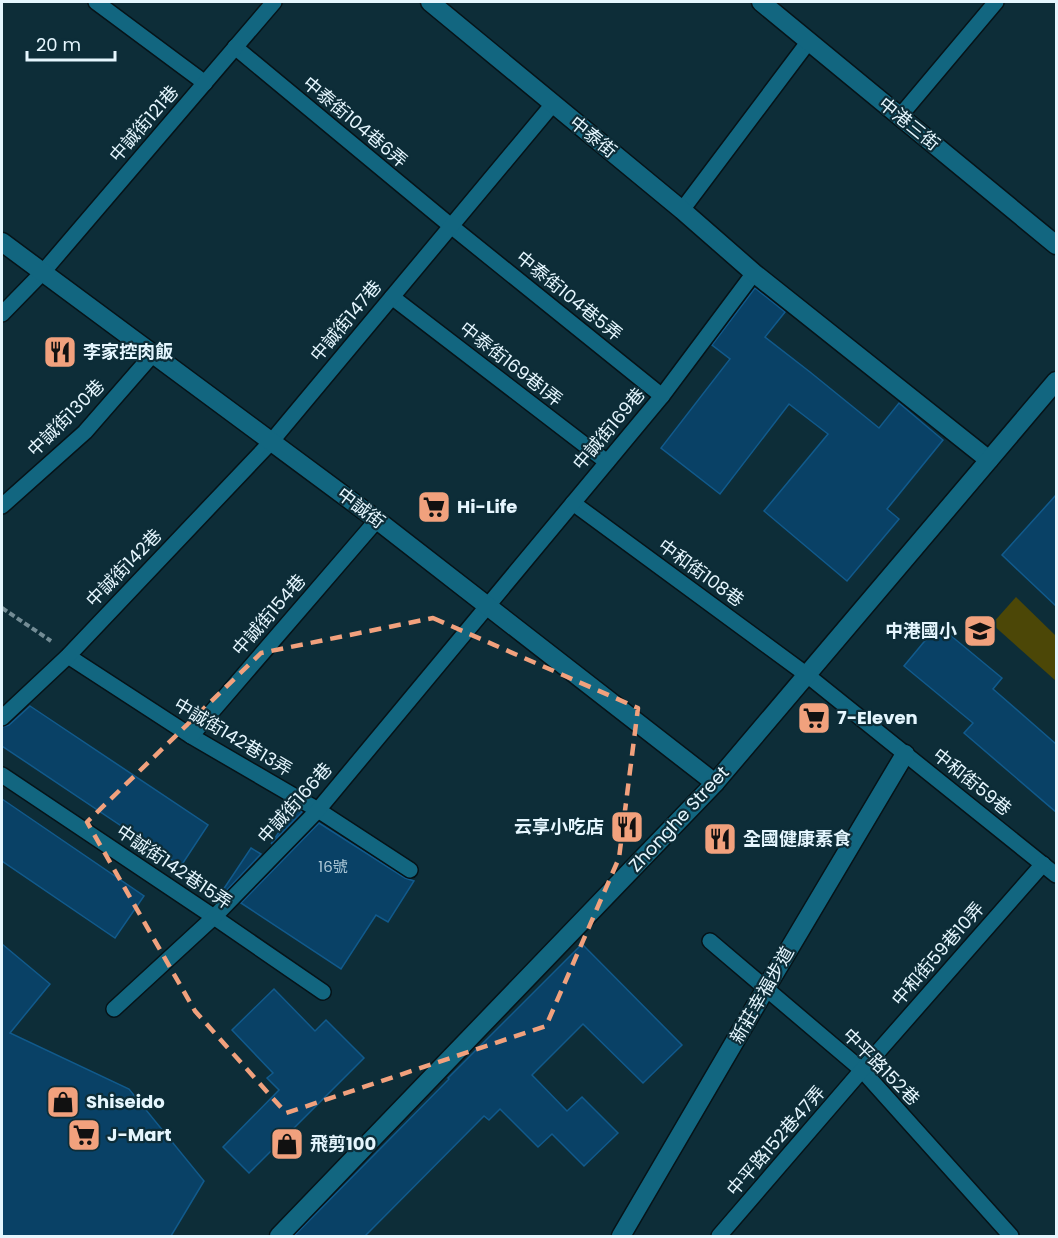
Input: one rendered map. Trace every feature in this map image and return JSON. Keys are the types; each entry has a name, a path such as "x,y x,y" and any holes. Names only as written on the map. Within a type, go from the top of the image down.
{"street":[{"name":"中泰街","path":"430,2 682,210 754,273 989,460"},
{"name":"中港三街","path":"761,2 1056,245"},
{"name":"中誠街","path":"2,242 377,520 715,783"},
{"name":"Zhonghe Street","path":"279,1236 715,783 1056,381"},
{"name":"新莊幸福步道","path":"621,1236 905,754"}],"lane":[{"path":"96,2 205,83"},
{"name":"中誠街121巷","path":"2,314 43,272 274,2"},
{"path":"900,116 996,2"},
{"path":"682,210 809,41"},
{"name":"中泰街104巷6弄","path":"235,47 451,226"},
{"name":"中誠街147巷","path":"271,442 553,104"},
{"name":"中泰街104巷5弄","path":"451,226 662,396"},
{"name":"中誠街169巷","path":"487,606 662,396 754,273"},
{"name":"中泰街169巷1弄","path":"392,297 607,462"},
{"name":"中誠街130巷","path":"2,506 85,432 153,354"},
{"name":"中誠街142巷","path":"2,718 69,655 271,442"},
{"name":"中和街108巷","path":"573,503 807,675"},
{"name":"中誠街154巷","path":"191,736 377,520"},
{"name":"中誠街166巷","path":"114,1009 214,916 318,810 487,606"},
{"name":"中誠街142巷13弄","path":"69,655 191,736 318,810 410,870"},
{"name":"中和街59巷","path":"807,675 1056,875"},
{"name":"中誠街142巷15弄","path":"2,775 214,916 323,992"},
{"name":"中和街59巷10弄","path":"862,1070 1043,864"},
{"name":"中平路152巷","path":"710,941 862,1070 1011,1236"},
{"name":"中平路152巷47弄","path":"719,1236 862,1070"}],"path":[{"path":"2,608 69,655"}],"highlighted area":[{"path":"433,618 638,708 619,858 546,1026 286,1113 195,1011 87,822 261,653"}],"shaded area":[{"path":"1016,597 1056,636 1056,681 992,624"}],"building":[{"path":"755,288 785,312 765,337 879,428 899,403 943,440 887,509 899,519 847,581 764,511 828,434 789,404 720,494 661,448 730,359 712,345"},
{"path":"1056,495 1056,606 1002,555"},
{"path":"938,625 1002,678 993,689 1056,744 1056,812 964,733 973,723 904,666"},
{"path":"30,706 208,825 181,866 2,746 2,727 9,725"},
{"path":"2,799 144,896 115,938 2,861"},
{"path":"295,808 302,812 271,844"},
{"path":"319,823 405,878 414,881 388,922 376,915 341,969 241,903"},
{"path":"251,848 261,854 225,892 223,890"},
{"name":"J-Mart","path":"2,944 50,984 10,1033 129,1089 204,1181 171,1236 2,1236"},
{"path":"582,944 682,1045 643,1083 583,1024 532,1075 567,1111 582,1097 618,1133 584,1166 552,1134 538,1147 500,1109 489,1120 484,1116 365,1236 294,1236 448,1078"},
{"path":"274,989 315,1031 326,1020 364,1058 249,1173 223,1147 279,1090 267,1078 273,1073 232,1030"}],"place":[{"name":"李家控肉飯","path":"60,352"},
{"name":"Hi-Life","path":"434,507"},
{"name":"中港國小","path":"980,631"},
{"name":"7-Eleven","path":"814,718"},
{"name":"云享小吃店","path":"627,827"},
{"name":"全國健康素食","path":"720,839"},
{"name":"Shiseido","path":"63,1102"},
{"name":"J-Mart","path":"84,1135"},
{"name":"飛剪100","path":"287,1144"}]}
